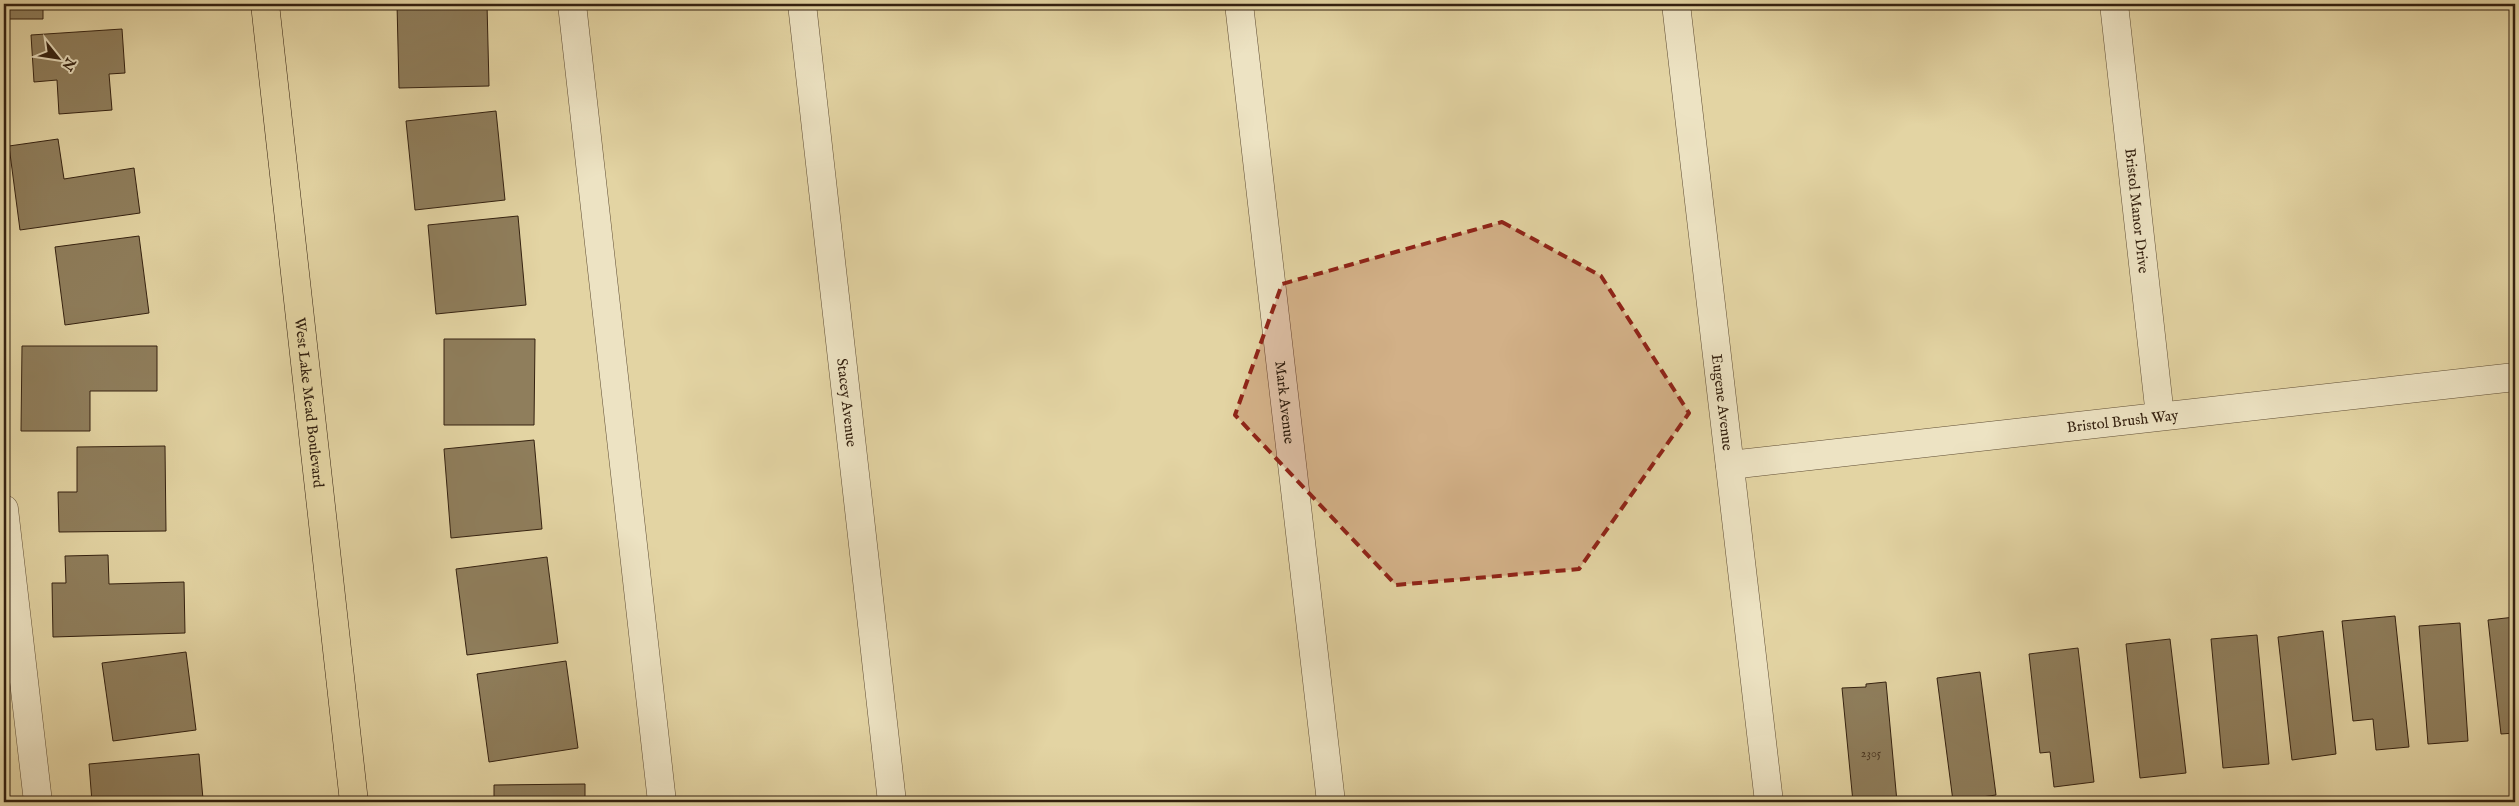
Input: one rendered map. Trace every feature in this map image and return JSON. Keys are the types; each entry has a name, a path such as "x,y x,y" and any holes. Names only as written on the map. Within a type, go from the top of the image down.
{"main road":[{"name":"West Lake Mead Boulevard","path":"265,4 354,802"}],"street":[{"path":"572,4 662,802"},
{"name":"Stacey Avenue","path":"802,4 892,802"},
{"name":"Mark Avenue","path":"1239,4 1330,802"},
{"name":"Eugene Avenue","path":"1676,4 1769,802"},
{"name":"Bristol Manor Drive","path":"2114,4 2160,416"},
{"name":"Bristol Brush Way","path":"1730,465 2515,377"},
{"path":"4,509 38,802"}],"highlighted area":[{"path":"1502,222 1601,276 1689,413 1579,569 1396,585 1235,415 1282,284"}],"building":[{"path":"4,4 43,4 43,19 4,19"},
{"path":"397,4 487,4 489,86 399,88"},
{"path":"122,29 125,73 109,74 112,110 59,114 57,80 34,82 31,35"},
{"path":"496,111 505,200 415,210 406,121"},
{"path":"58,139 64,179 134,168 140,213 20,230 9,146"},
{"path":"518,216 526,305 436,314 428,225"},
{"path":"139,236 149,313 65,325 55,247"},
{"path":"444,339 535,339 534,425 444,425"},
{"path":"22,346 157,346 157,391 90,391 90,431 21,431"},
{"path":"534,440 542,529 451,538 444,449"},
{"path":"165,446 166,531 59,532 58,492 77,492 77,447"},
{"path":"108,555 109,584 184,582 185,633 53,637 52,583 66,583 65,556"},
{"path":"547,557 558,643 467,655 456,569"},
{"path":"2395,616 2409,747 2376,750 2373,719 2353,721 2342,621"},
{"path":"2515,617 2515,733 2501,734 2488,620"},
{"path":"2460,623 2468,741 2428,744 2419,626"},
{"path":"2323,631 2336,754 2292,760 2278,637"},
{"path":"2257,635 2269,764 2223,768 2211,639"},
{"path":"2170,639 2186,773 2140,778 2126,644"},
{"path":"2078,648 2094,782 2054,787 2050,752 2040,753 2029,654"},
{"path":"186,652 196,730 113,741 102,663"},
{"path":"566,661 578,748 489,762 477,674"},
{"path":"1980,672 1996,795 1953,801 1937,678"},
{"path":"1886,682 1897,802 1853,802 1842,688 1866,687 1866,684"},
{"path":"199,754 203,799 172,802 92,802 89,764"},
{"path":"585,784 585,802 494,802 494,785"}]}
